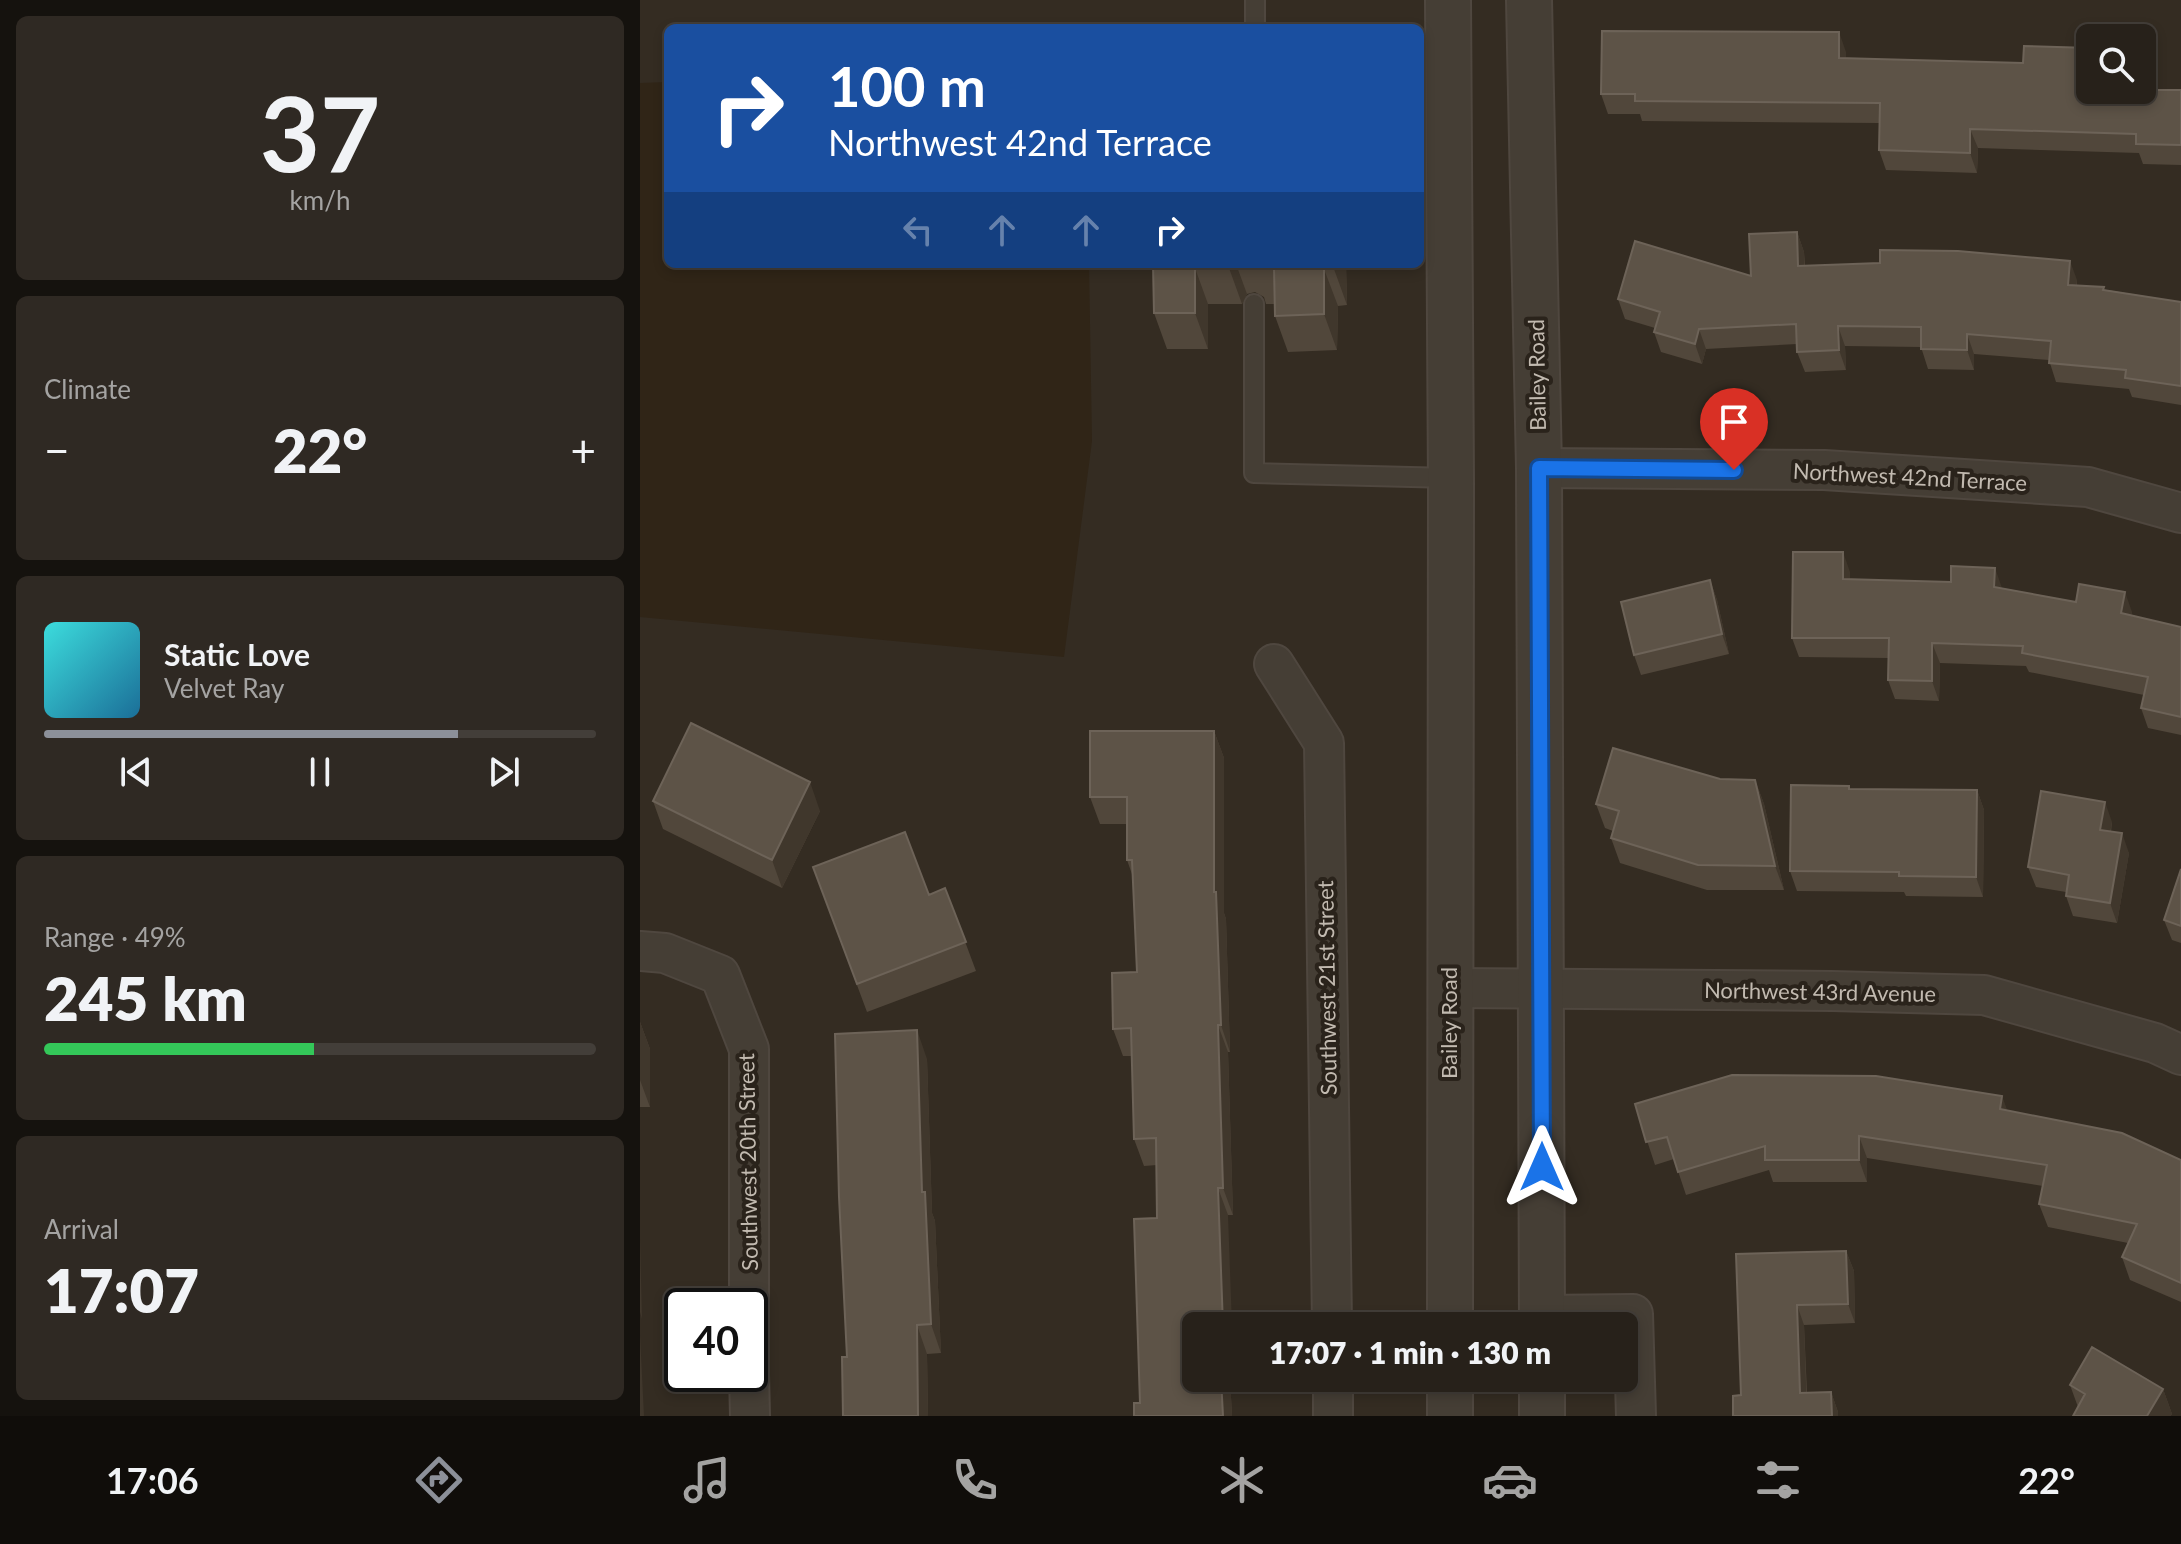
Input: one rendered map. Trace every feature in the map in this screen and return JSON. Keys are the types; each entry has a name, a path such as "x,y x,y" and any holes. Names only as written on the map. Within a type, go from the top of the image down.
{"street":[{"name":"Bailey Road","path":"1448,0 1450,1312"},
{"name":"Bailey Road","path":"1529,0 1539,468 1542,1312"},
{"name":"Northwest 42nd Terrace","path":"1539,468 1824,470 2088,487 2181,513"},
{"name":"Southwest 21st Street","path":"1274,664 1324,743 1332,1312"},
{"name":"Southwest 20th Street","path":"640,951 665,953 720,975 749,1049 749,1288"},
{"name":"Northwest 43rd Avenue","path":"1449,988 1984,995 2155,1043 2181,1055"},
{"path":"749,1392 750,1416"},
{"path":"1333,1392 1333,1416"},
{"path":"1450,1392 1450,1416"},
{"path":"1542,1392 1542,1416"},
{"path":"1635,1392 1636,1416"}],"lane":[{"path":"1255,0 1255,24"},
{"path":"1254,304 1254,473 1451,478"}],"shaded area":[{"path":"664,82 664,268 1089,268 1092,441 1064,657 640,617 640,83"}],"building":[{"path":"1602,31 1839,32 1839,58 2023,63 2024,46 2076,48 2076,104 2156,104 2156,90 2181,90 2181,145 2136,144 2136,134 1970,129 1970,153 1879,150 1880,103 1635,101 1635,94 1601,94"},
{"path":"1797,232 1798,266 1880,263 1880,250 1958,251 2070,261 2068,285 2104,287 2103,290 2181,302 2181,386 2125,378 2126,370 2049,363 2051,341 1967,334 1967,350 1921,349 1921,327 1838,326 1839,350 1797,352 1796,324 1699,329 1695,344 1654,332 1660,312 1618,299 1635,241 1751,276 1749,234"},
{"path":"1153,268 1195,268 1195,313 1154,313"},
{"path":"1274,268 1334,268 1324,269 1324,314 1275,316"},
{"path":"1793,552 1843,552 1843,579 1951,582 1951,566 1995,568 1994,587 2076,602 2079,584 2125,592 2121,613 2181,627 2181,717 2141,708 2148,677 2022,653 2023,646 1932,643 1932,681 1888,680 1889,638 1792,638"},
{"path":"1710,580 1722,634 1634,655 1621,602"},
{"path":"691,723 810,782 772,860 653,801"},
{"path":"1090,731 1214,731 1214,892 1221,1025 1218,1025 1223,1188 1218,1188 1222,1312 1182,1312 1182,1392 1222,1392 1223,1416 1134,1416 1134,1403 1140,1403 1134,1219 1157,1218 1156,1138 1134,1139 1131,1028 1113,1029 1112,973 1137,972 1132,860 1127,860 1127,797 1090,797"},
{"path":"1613,748 1720,779 1755,780 1775,866 1698,865 1611,838 1619,811 1596,804"},
{"path":"1791,785 1849,786 1849,789 1977,790 1976,877 1899,876 1899,872 1790,871"},
{"path":"2041,791 2105,802 2100,830 2122,833 2110,903 2066,896 2069,875 2028,867"},
{"path":"905,832 929,895 945,888 966,942 857,984 813,867"},
{"path":"2181,869 2181,926 2164,920"},
{"path":"917,1030 922,1192 925,1192 931,1324 917,1325 918,1416 843,1416 842,1357 847,1357 835,1034"},
{"path":"1732,1075 1876,1076 2002,1096 2000,1109 2122,1133 2181,1160 2181,1283 2122,1257 2137,1224 2039,1204 2047,1165 1859,1136 1859,1160 1765,1160 1765,1146 1678,1172 1667,1137 1646,1142 1635,1104"},
{"path":"1846,1251 1848,1304 1797,1305 1800,1393 1831,1392 1832,1416 1733,1416 1733,1396 1741,1395 1736,1254"},
{"path":"2092,1347 2163,1389 2147,1416 2073,1416 2085,1394 2070,1385"}],"route":[{"path":"1542,1167 1539,468 1734,470"}]}
